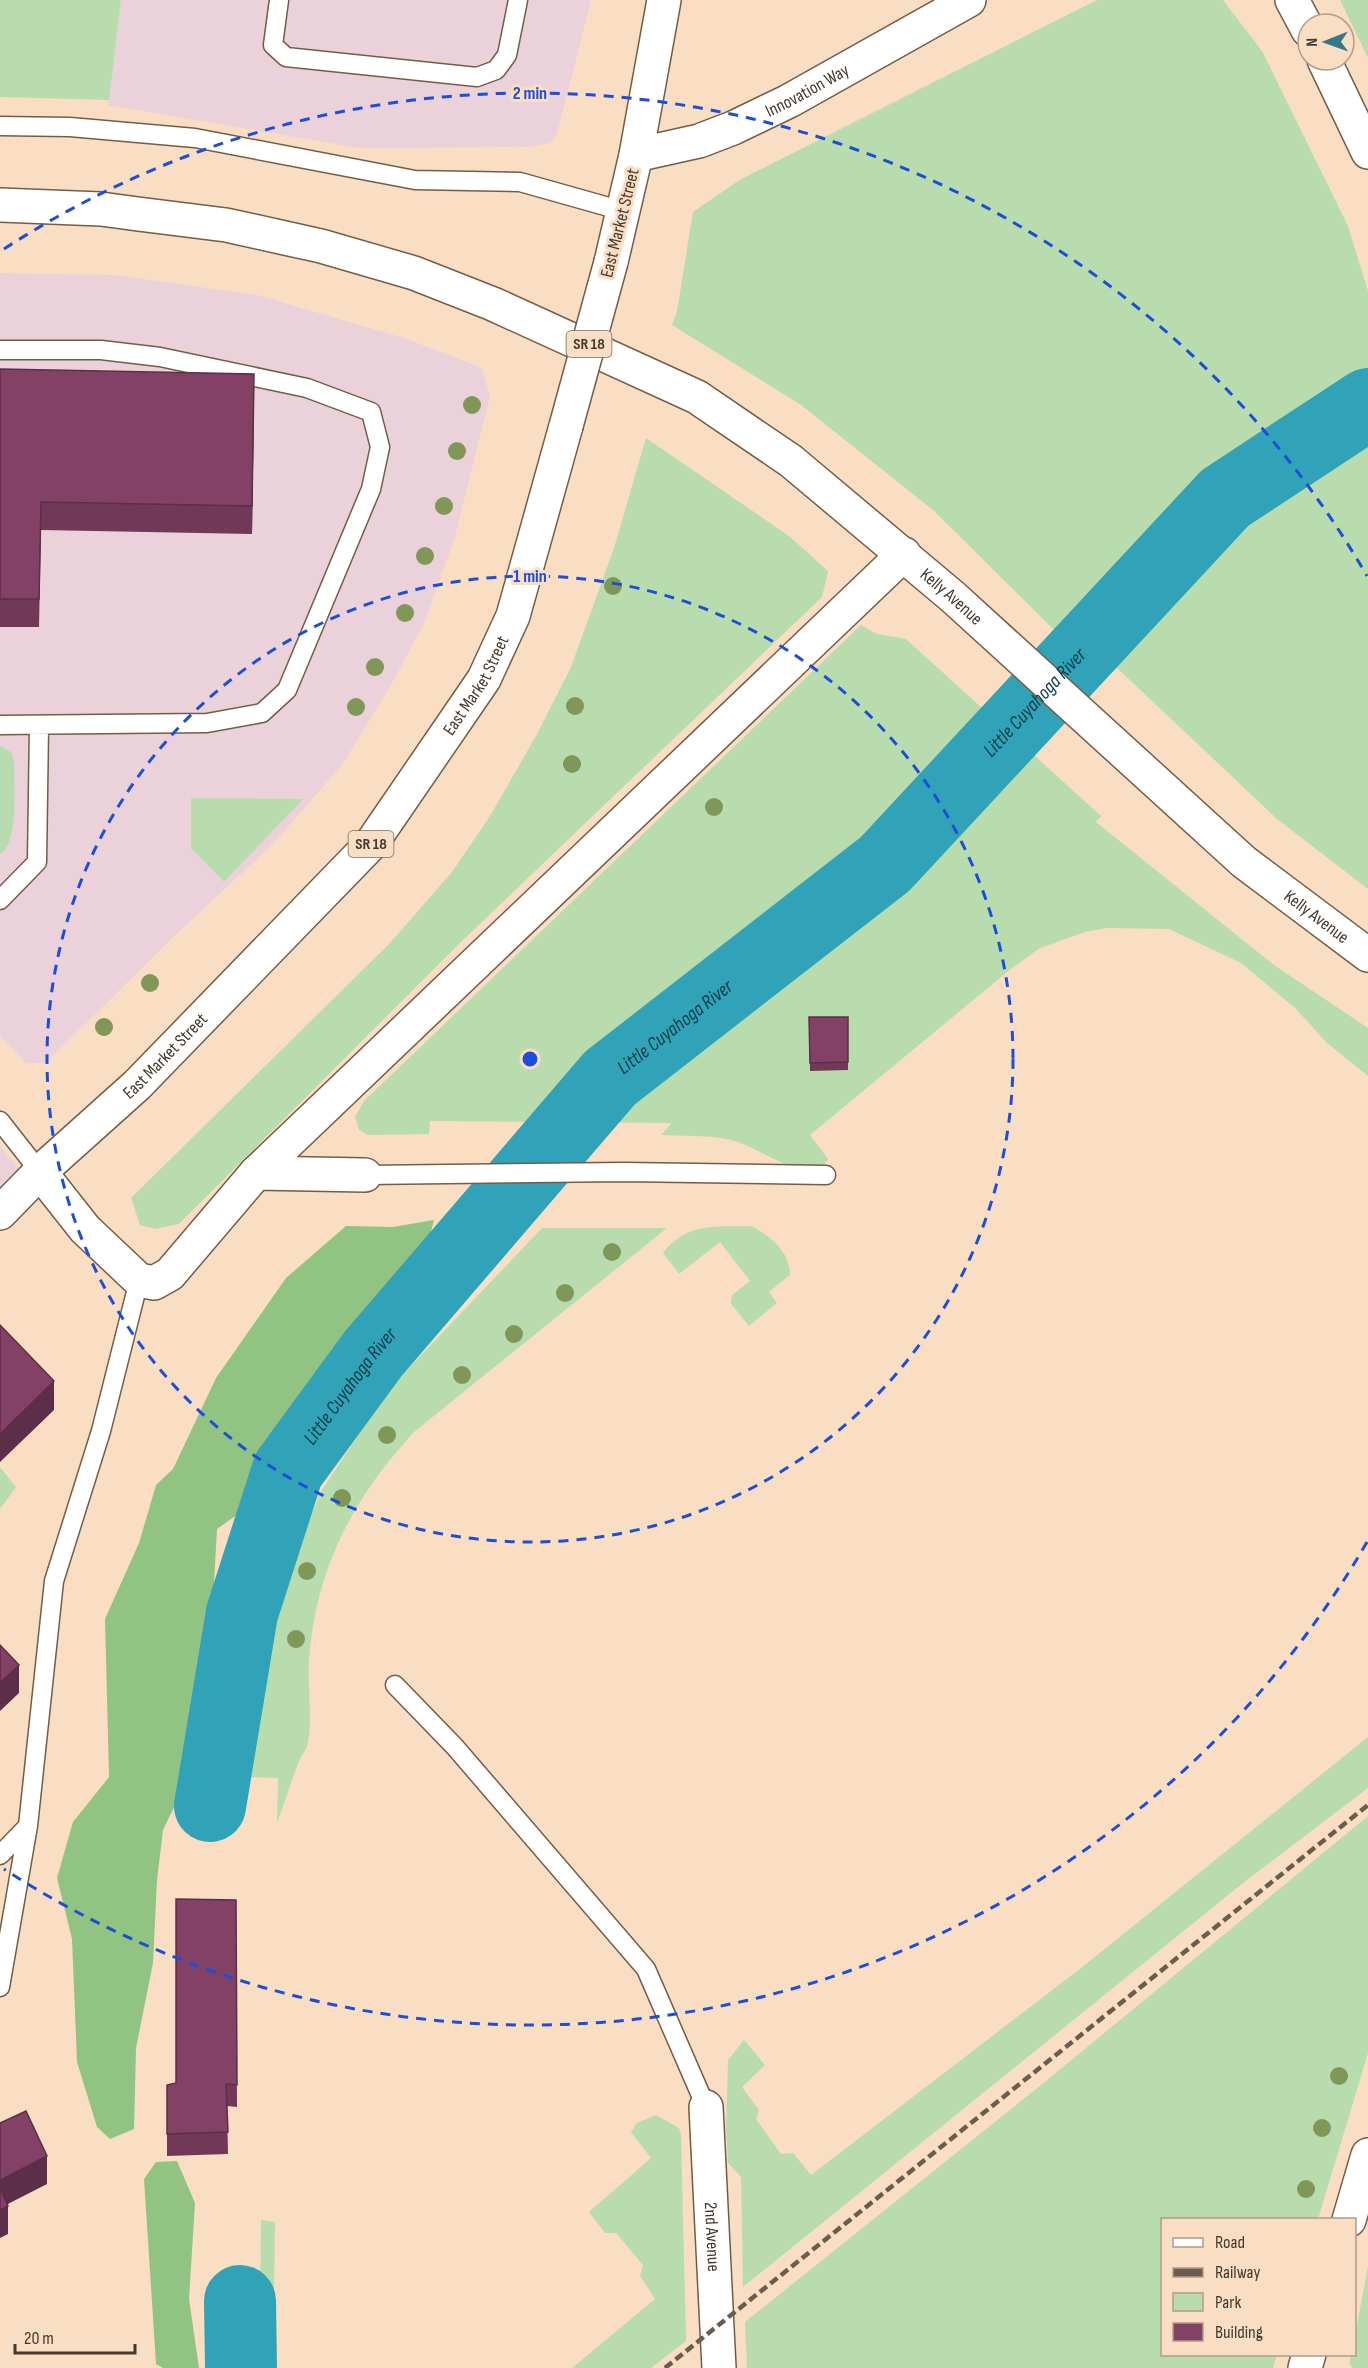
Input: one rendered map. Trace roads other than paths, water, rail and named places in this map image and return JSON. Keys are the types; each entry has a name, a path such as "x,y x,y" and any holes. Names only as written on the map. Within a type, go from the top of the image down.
{"street":[{"name":"East Market Street","path":"0,1213 40,1172 137,1085 371,844 489,668 513,616 611,262 636,155 663,0"},
{"name":"Innovation Way","path":"636,155 699,141 734,128 789,101 969,0"},
{"path":"1330,72 1368,152"},
{"name":"Kelly Avenue","path":"0,205 101,209 226,225 331,249 414,273 493,304 697,397 791,460 981,623 1244,862 1368,955"},
{"path":"40,1172 85,1229 139,1280 154,1283 170,1274 256,1173 904,555"},
{"path":"256,1173 365,1175"},
{"name":"2nd Avenue","path":"706,2107 719,2368"},
{"path":"1350,2218 1368,2155"}],"lane":[{"path":"279,0 273,45 286,57 477,77 496,70 507,55 518,0"},
{"path":"0,126 70,127 195,138 415,180 520,182 623,211"},
{"path":"0,351 101,350 160,357 307,388 371,412 380,447 371,489 287,690 262,713 207,723 0,725"},
{"path":"0,900 37,862 39,726"},
{"path":"0,1121 40,1172"},
{"path":"365,1175 624,1172 826,1175"},
{"path":"0,1987 28,1826 54,1581 101,1431 139,1280"},
{"path":"395,1685 455,1747 646,1969 706,2107"},
{"path":"0,1855 28,1826"}],"waterway":[{"name":"Little Cuyahoga River","path":"210,1806 242,1613 288,1470 373,1354 610,1078 885,864 1225,498 1368,404"},
{"name":"Little Cuyahoga River","path":"240,2301 241,2368"}],"railway":[{"path":"665,2368 1368,1805"}]}
